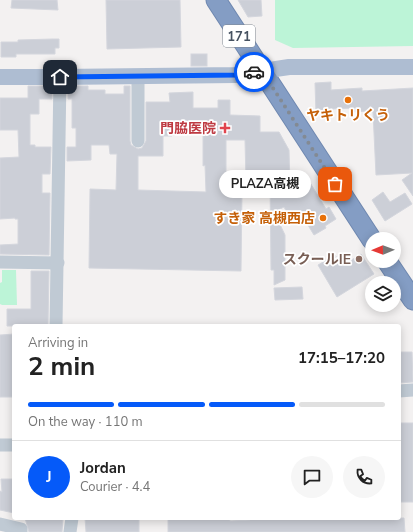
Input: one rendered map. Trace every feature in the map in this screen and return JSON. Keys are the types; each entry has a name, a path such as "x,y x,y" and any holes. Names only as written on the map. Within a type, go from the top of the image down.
{"highway":[{"name":"171","path":"216,0 367,232"},
{"path":"392,268 413,300"}],"main road":[{"path":"0,77 236,75 289,67 413,67"}],"street":[{"path":"138,76 138,141"},
{"path":"56,324 60,77"},
{"path":"0,262 58,263"},
{"path":"401,391 413,390"},
{"path":"0,445 12,445"},
{"path":"70,532 72,520"},
{"path":"0,524 20,529 21,532"}],"green space":[{"path":"275,0 413,0 413,46 293,48 275,40"},
{"path":"2,270 16,270 17,305 0,304 0,283 2,282"}],"building":[{"path":"12,0 57,0 58,10 11,8"},
{"path":"106,0 180,0 181,47 107,49"},
{"path":"238,0 261,0 262,16 248,17"},
{"path":"59,39 59,48 55,48 55,54 16,54 16,57 1,57 1,42"},
{"path":"191,54 207,54 207,66 191,66"},
{"path":"331,82 331,90 362,88 362,91 413,88 413,196 402,180 412,173 376,175 373,112 353,112 353,108 332,109 332,112 316,114 315,83"},
{"path":"28,86 52,86 52,99 39,99 39,114 30,114 30,145 35,145 35,147 51,147 50,174 42,174 42,193 50,193 49,255 0,254 0,245 18,244 18,219 0,219 0,158 19,157 18,130 0,130 0,98 28,98"},
{"path":"68,86 88,86 88,90 105,90 105,94 124,94 124,86 130,86 130,141 131,145 138,149 142,148 146,141 146,102 170,102 169,93 193,92 193,108 218,108 218,100 230,100 230,115 260,116 260,132 279,132 289,150 290,186 306,176 326,209 329,207 336,219 325,226 326,228 314,235 303,217 293,224 284,207 274,212 285,235 285,280 274,285 274,270 271,270 270,179 246,180 245,140 226,140 226,192 242,192 241,271 89,268 90,189 116,190 117,154 110,154 109,145 91,145 91,160 67,161 67,147 76,147 76,128 72,128 72,99 68,99","holes":["172,124 190,124 190,134 203,133 203,166 205,165 206,192 138,190 138,156 163,156 163,136 172,136"]},
{"path":"383,192 390,202 405,193 412,204 385,221 372,200"},
{"path":"361,254 365,260 365,268 370,268 374,274 371,276 365,276 365,280 337,297 318,265 335,255 342,266"},
{"path":"31,271 49,271 48,324 12,324 12,326 7,326 7,309 31,309"},
{"path":"302,287 303,299 275,300 274,288"},
{"path":"12,334 12,397 0,397 0,335"},
{"path":"401,352 412,352 413,382 401,383"},
{"path":"401,423 413,423 413,502 401,502"},
{"path":"1,479 12,479 12,513 0,510 0,491 2,492"},
{"path":"401,518 404,518 405,532 168,532 168,520 401,520"},
{"path":"26,520 63,520 62,532 29,532"},
{"path":"85,520 139,520 139,532 86,532"}],"way so far":[{"path":"254,72 262,71 335,184"}],"place":[{"name":"ヤキトリくう","path":"348,100"},
{"name":"門脇医院","path":"225,128"},
{"name":"PLAZA高槻","path":"335,184"},
{"name":"すき家 高槻西店","path":"323,218"},
{"name":"スクールIE","path":"359,259"}],"route":[{"path":"60,77 236,75 254,72"}]}
